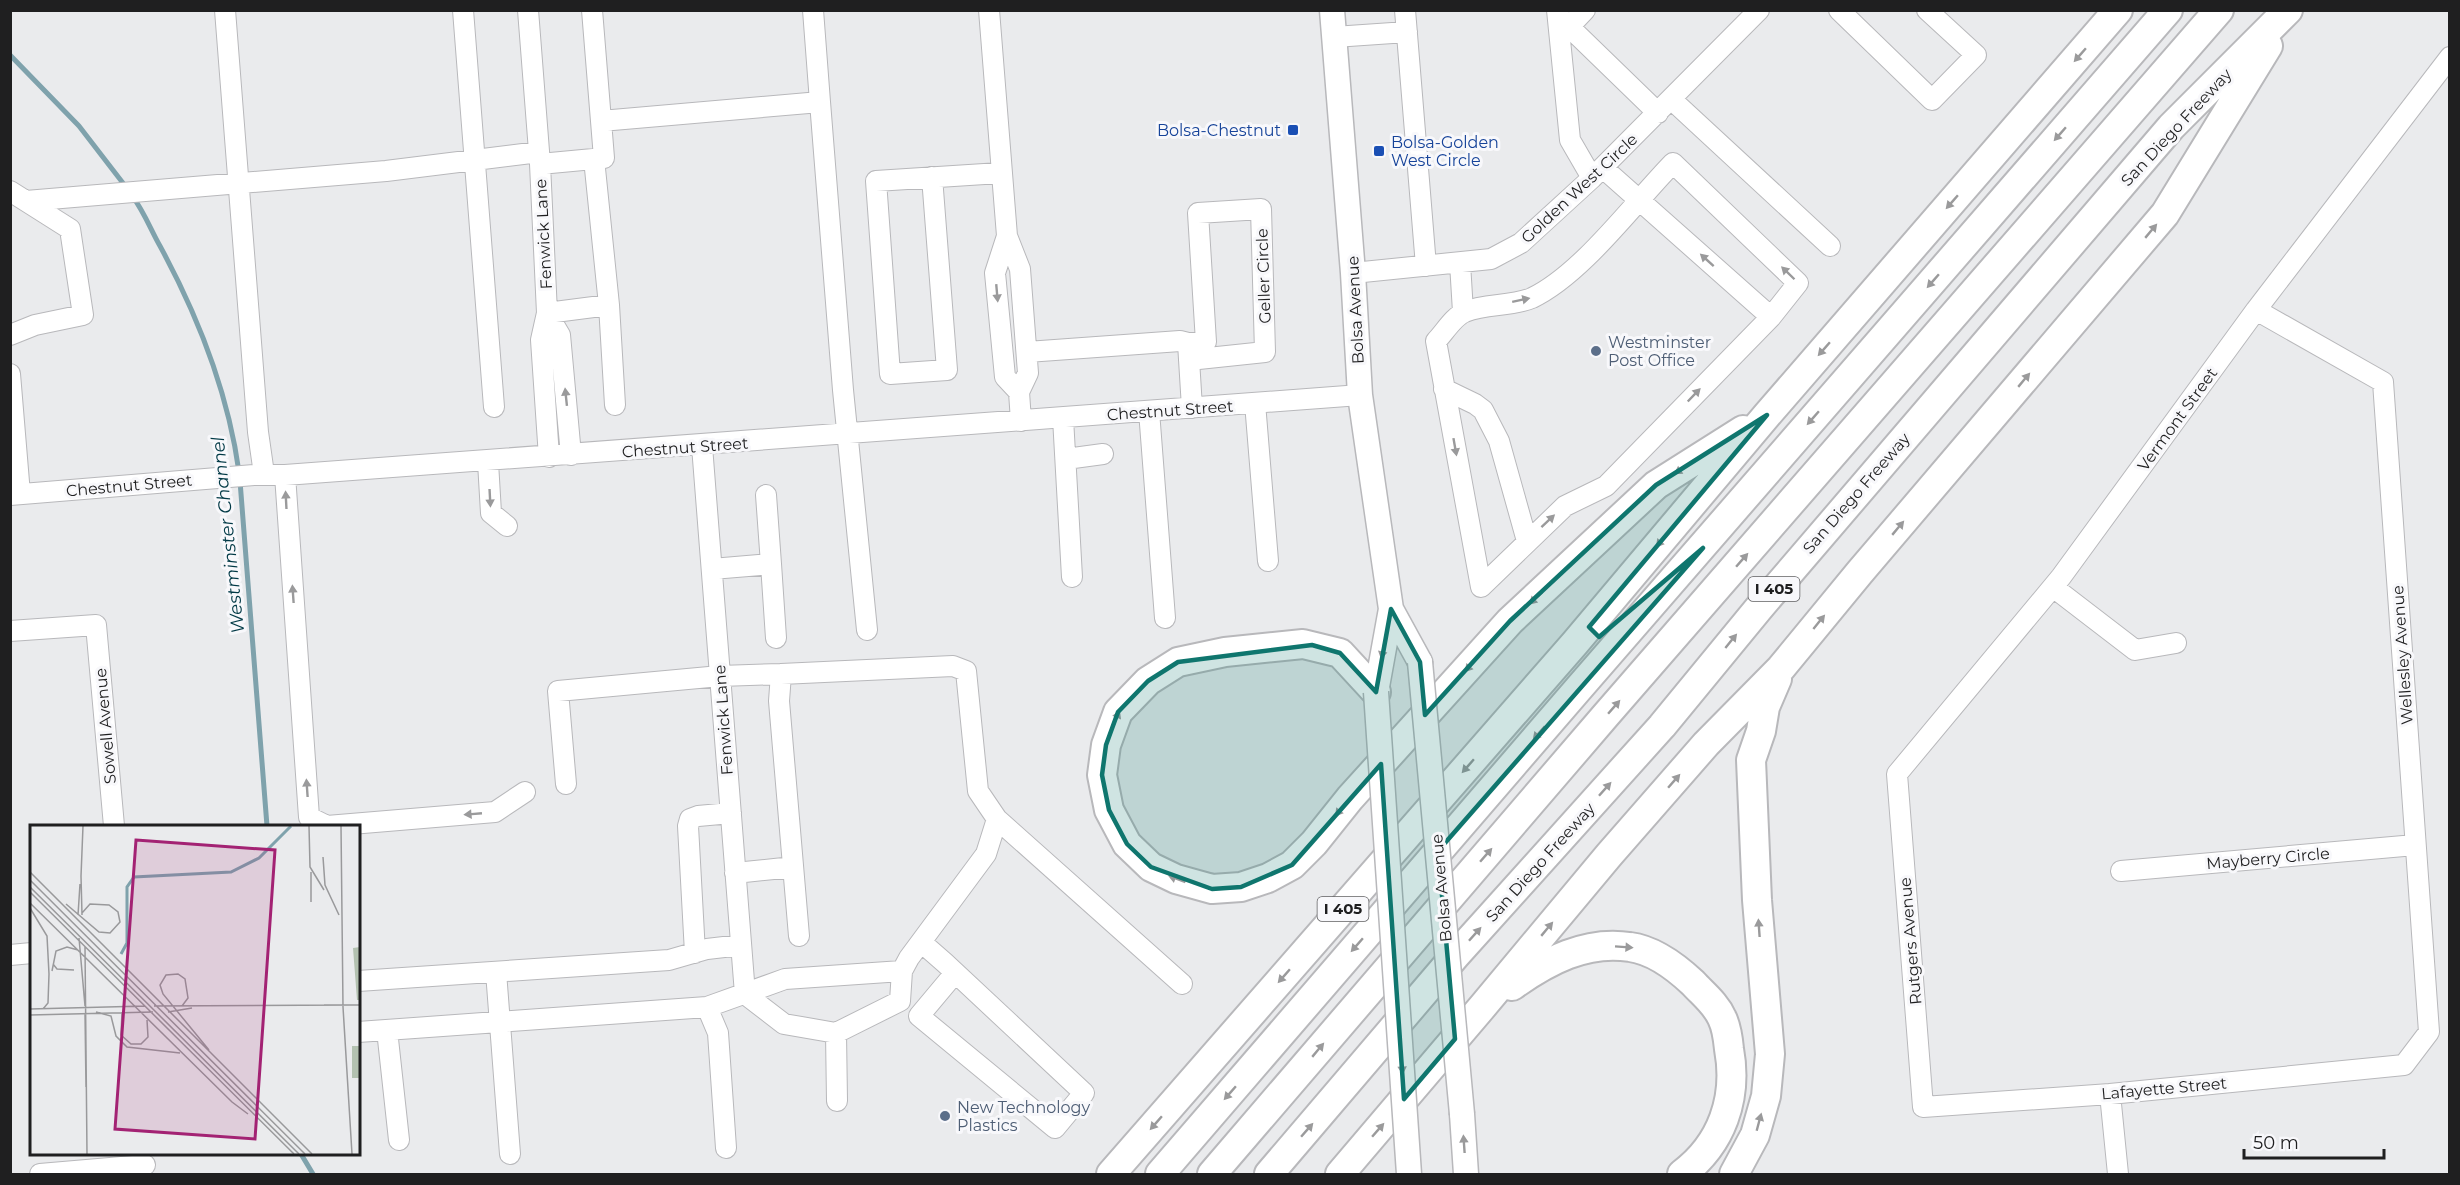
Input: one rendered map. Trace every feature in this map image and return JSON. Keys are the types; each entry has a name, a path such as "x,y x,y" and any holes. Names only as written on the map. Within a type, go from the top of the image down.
{"highway":[{"name":"I 405","path":"1111,1174 1575,643 1767,415 2118,10"},
{"path":"1160,1174 1539,733 1703,548 2168,10"},
{"path":"1212,1174 2219,10"},
{"path":"1340,1174 1609,855 1706,744 1781,668 2165,214 2289,10"},
{"name":"San Diego Freeway","path":"1269,1174 1455,956 1662,726 1774,590 2171,127 2289,10"},
{"path":"1376,692 1340,653 1312,645 1225,652 1178,662 1148,681 1118,712 1106,745 1102,775 1109,810 1127,844 1151,867 1176,879 1212,890 1241,887 1268,878 1292,865 1510,621 1656,485 1767,415"},
{"path":"1575,643 1630,611 1703,548"},
{"path":"1734,1174 1755,1135 1766,1096 1770,1054 1757,900 1751,760 1761,731 1765,707 1781,668"},
{"path":"1483,1006 1547,963 1562,956 1598,947 1634,947 1663,960 1684,975 1715,1006 1723,1019 1733,1075 1729,1105 1721,1130 1705,1154 1682,1174"}],"main road":[{"name":"Bolsa Avenue","path":"1332,10 1353,273 1360,395 1391,609 1376,692 1409,1174"},
{"name":"Bolsa Avenue","path":"1391,609 1420,662 1466,1174"}],"street":[{"path":"225,10 258,432 259,474"},
{"path":"463,10 494,407"},
{"name":"Fenwick Lane","path":"528,10 540,158 547,313 560,334 571,455"},
{"path":"18,196 63,197 386,171 474,160 604,158 592,10"},
{"path":"813,10 847,435 867,630"},
{"path":"989,10 1000,173 1007,236 1020,269 1027,352 1028,373 1019,392 1021,421"},
{"path":"1405,10 1426,266"},
{"path":"1562,18 1585,10"},
{"name":"Golden West Circle","path":"1353,273 1491,258 1521,243 1598,173 1759,10"},
{"path":"1839,10 1932,100 1976,55 1927,10"},
{"path":"1562,18 1830,246"},
{"path":"1562,18 1570,140 1598,173 1638,199 1771,318"},
{"path":"1335,37 1407,32"},
{"name":"Vermont Street","path":"1897,774 2053,587 2256,310 2450,57"},
{"path":"601,121 820,102"},
{"path":"594,159 609,305 615,405"},
{"path":"1673,163 1798,283 1771,318 1606,486 1565,506 1481,587 1436,341 1463,312 1530,298 1567,274 1620,222 1638,199 1673,163"},
{"path":"932,177 947,370 890,374 876,181 932,177 1000,173"},
{"path":"10,335 35,325 83,315 70,229 18,196"},
{"name":"Geller Circle","path":"1261,209 1265,352 1188,351 1206,342 1198,213 1261,209"},
{"path":"1007,236 995,273 1005,377 1019,392"},
{"path":"1460,263 1463,312"},
{"path":"549,457 541,340 547,313 609,305"},
{"name":"Wellesley Avenue","path":"2256,310 2384,382 2429,1032 2404,1065"},
{"path":"1027,352 1180,341 1188,351 1192,408"},
{"path":"10,374 15,495"},
{"path":"1444,389 1479,407 1494,431 1499,441 1527,541"},
{"name":"Chestnut Street","path":"15,495 259,474 285,476 488,462 1360,395"},
{"path":"1255,404 1268,561"},
{"path":"1149,411 1165,618"},
{"path":"1064,418 1072,577"},
{"name":"Fenwick Lane","path":"702,446 745,994"},
{"path":"1066,459 1103,454"},
{"path":"488,462 491,513 507,526"},
{"path":"285,476 309,817 325,825"},
{"path":"766,495 776,638"},
{"path":"712,569 771,564"},
{"path":"2053,587 2135,650 2176,643"},
{"name":"Sowell Avenue","path":"10,631 96,625 114,825"},
{"path":"566,784 558,691 720,676 953,666 966,671 978,791 997,819 1182,984"},
{"path":"781,674 779,702 799,936"},
{"name":"Rutgers Avenue","path":"1897,774 1923,1107"},
{"path":"339,825 495,812 525,792"},
{"path":"695,953 688,826 690,819 698,816 731,813"},
{"path":"900,1001 902,971 986,854 997,819"},
{"name":"Mayberry Circle","path":"2121,871 2415,845"},
{"path":"735,873 793,867"},
{"path":"900,1001 1055,1128 1084,1093 921,942"},
{"path":"360,981 669,960 741,945"},
{"path":"10,955 30,953"},
{"path":"360,1032 707,1007 784,979 902,971"},
{"path":"496,972 510,1154"},
{"path":"920,1016 955,973"},
{"path":"745,994 784,1024 836,1033 900,1001"},
{"path":"707,1007 718,1033 726,1148"},
{"path":"387,1030 399,1140"},
{"path":"836,1033 837,1101"},
{"name":"Lafayette Street","path":"1923,1107 2110,1094 2404,1065"},
{"path":"2110,1094 2118,1174"},
{"path":"40,1174 145,1164"}],"highlighted area":[{"path":"1767,415 1589,627 1599,637 1703,548 1438,851 1455,1039 1404,1099 1381,764 1292,865 1241,887 1212,889 1151,867 1127,844 1109,810 1102,775 1106,745 1118,712 1148,681 1178,662 1312,645 1340,653 1376,692 1391,609 1420,662 1425,715 1510,621 1656,485"}],"waterway":[{"name":"Westminster Channel","path":"10,55 79,126 126,187"},
{"name":"Westminster Channel","path":"133,197 174,273 210,355 227,413 239,472"},
{"name":"Westminster Channel","path":"240,481 267,825"},
{"name":"Westminster Channel","path":"302,1155 313,1174"}],"place":[{"name":"Bolsa-Chestnut","path":"1293,130"},
{"name":"Bolsa-Golden West Circle","path":"1379,151"},
{"name":"Westminster Post Office","path":"1596,351"},
{"name":"New Technology Plastics","path":"945,1116"}]}
